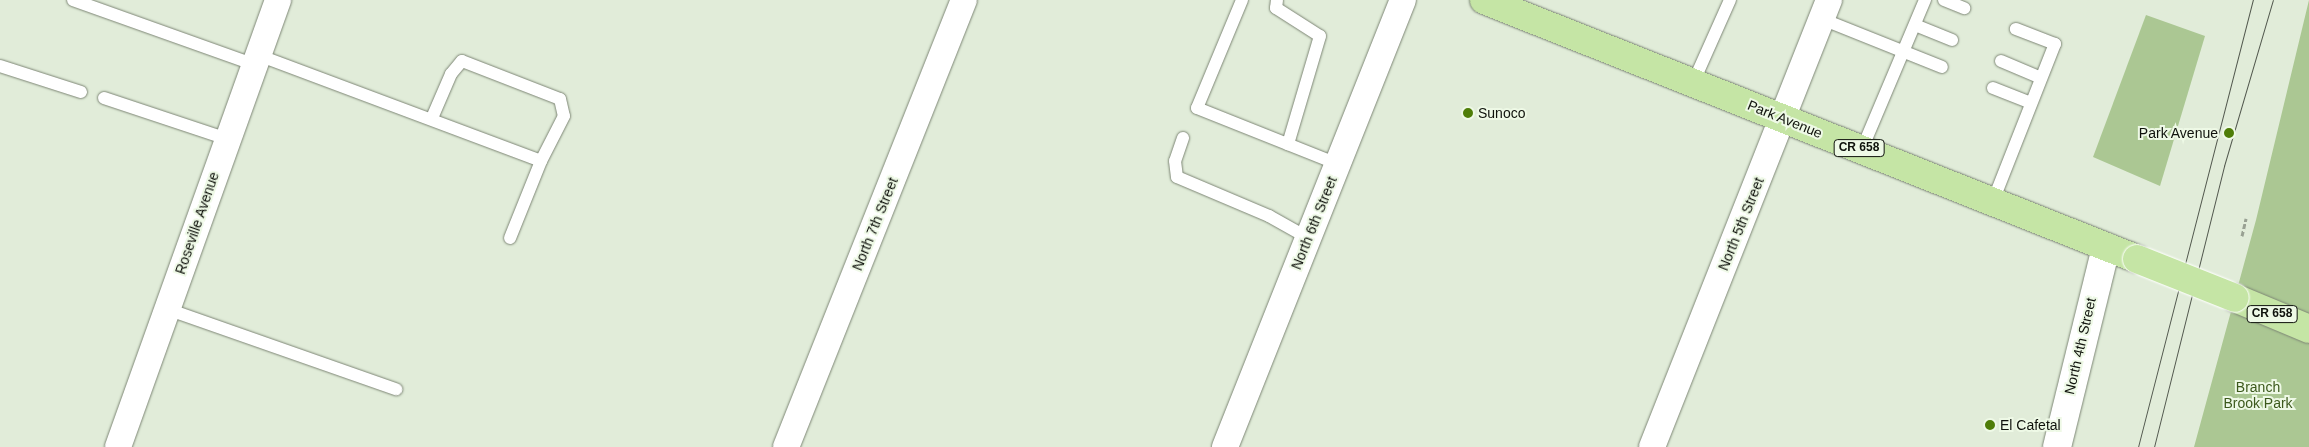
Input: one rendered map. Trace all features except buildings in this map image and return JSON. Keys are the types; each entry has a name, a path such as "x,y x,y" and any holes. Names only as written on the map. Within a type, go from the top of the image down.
{"main road":[{"name":"Park Avenue","path":"1492,2 2106,246 2309,329"},
{"name":"North 4th Street","path":"2057,447 2106,246"}],"street":[{"name":"Roseville Avenue","path":"118,447 278,0"},
{"name":"North 7th Street","path":"786,447 964,0"},
{"name":"North 6th Street","path":"1225,447 1403,0"},
{"name":"North 5th Street","path":"1652,447 1826,9"}],"lane":[{"path":"73,0 432,118 541,162"},
{"path":"1242,0 1197,108 1338,164"},
{"path":"1277,0 1276,8 1320,36 1288,144"},
{"path":"1693,82 1730,0"},
{"path":"1862,149 1925,0"},
{"path":"1944,0 1964,8"},
{"path":"1826,9 1903,51 1942,67"},
{"path":"1915,25 1952,40"},
{"path":"1993,202 2055,44 2016,29"},
{"path":"432,118 451,74 462,61 560,99 564,116 541,162 510,238"},
{"path":"2001,61 2041,78"},
{"path":"0,66 81,92"},
{"path":"1993,88 2031,102"},
{"path":"104,98 227,139"},
{"path":"1183,138 1175,162 1177,177 1269,216 1308,238"},
{"path":"167,309 396,389"}],"path":[{"path":"2242,236 2246,218"}],"green space":[{"name":"Branch Brook Park","path":"2309,0 2309,447 2194,447 2256,220"},
{"path":"2146,15 2205,36 2160,186 2093,157"}],"tram line":[{"path":"2138,447 2253,0"},
{"path":"2154,447 2224,166 2273,0"}],"place":[{"name":"Sunoco","path":"1468,113"},
{"name":"Park Avenue","path":"2229,133"},
{"name":"El Cafetal","path":"1990,425"}]}
